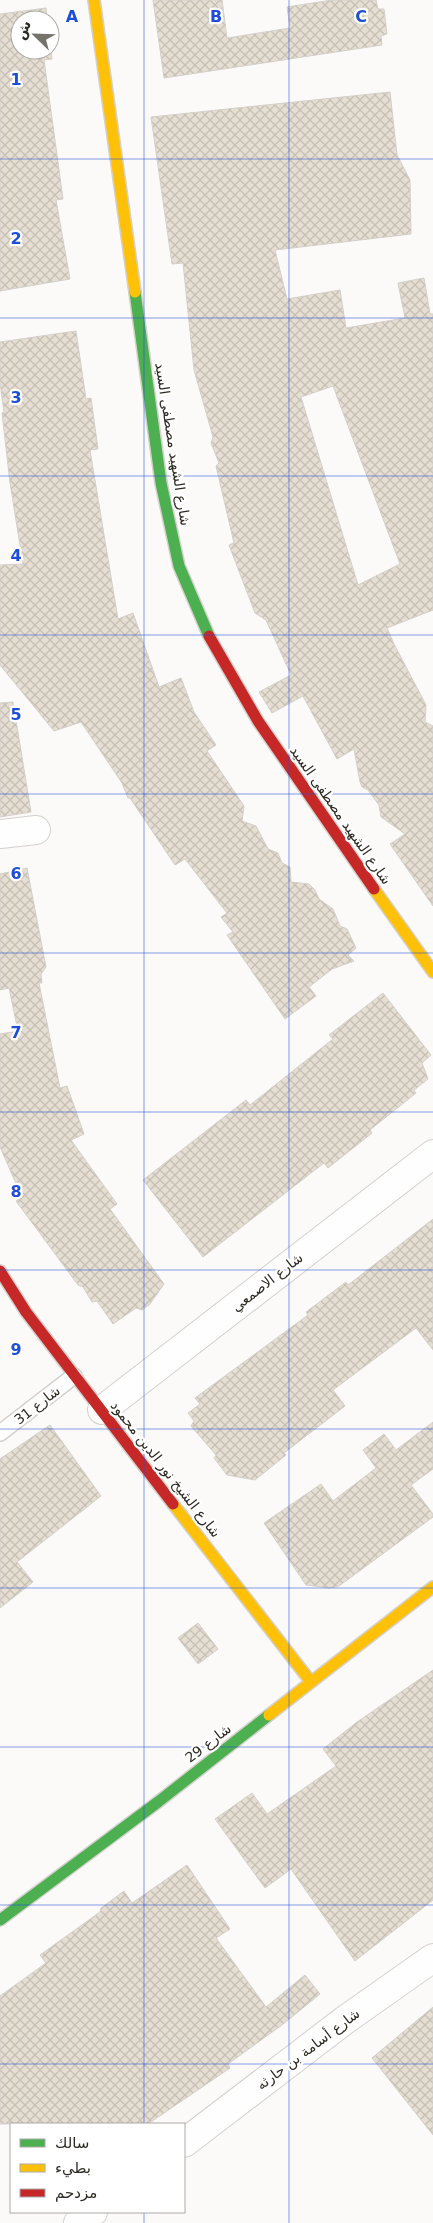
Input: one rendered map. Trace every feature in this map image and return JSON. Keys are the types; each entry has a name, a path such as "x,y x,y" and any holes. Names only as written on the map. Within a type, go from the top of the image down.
{"street":[{"name":"شارع الشهيد مصطفى السيد","path":"94,0 161,483 179,566 214,646 258,721 311,800 433,972"},
{"path":"0,834 36,830"},
{"name":"شارع الاصمعي","path":"102,1410 433,1154"},
{"name":"شارع الشيخ نور الدين محمود","path":"0,1271 26,1312 74,1376 311,1682"},
{"name":"شارع 29","path":"0,1920 158,1802 433,1587"},
{"name":"شارع أسامة بن حارثه","path":"185,2142 345,2020 433,1958"},
{"path":"78,2223 92,2213"}],"lane":[{"name":"شارع 31","path":"0,1433 74,1376"}],"building":[{"path":"153,0 222,0 227,38 290,28 287,7 332,0 376,0 378,9 384,9 387,34 381,36 382,45 164,78"},
{"path":"10,13 10,60 44,60 63,199 56,200 70,279 0,291 0,14"},
{"path":"390,92 397,155 410,180 411,234 275,250 287,299 340,290 346,328 405,318 398,283 424,278 430,314 433,314 433,610 387,628 426,705 425,722 433,726 433,906 390,844 405,834 381,817 379,805 368,790 362,787 354,749 337,759 303,696 272,713 259,692 291,675 266,620 255,613 229,545 234,543 216,466 219,463 211,443 213,437 194,370 183,263 172,264 151,117","holes":["333,386 400,564 358,585 301,397"]},
{"path":"76,331 86,399 91,398 98,449 90,450 118,619 133,613 159,687 181,678 194,712 216,745 207,751 244,806 242,821 256,826 268,849 278,853 282,863 290,867 291,882 309,884 315,890 319,899 333,909 340,926 347,929 356,948 348,955 354,961 332,969 309,987 316,996 285,1019 227,935 233,932 221,917 227,913 185,859 175,865 130,798 128,798 122,783 81,722 54,731 0,665 0,565 23,564 10,483 2,413 4,412 0,383 0,342"},
{"path":"13,702 31,812 0,817 0,703"},
{"path":"27,868 46,967 41,974 42,983 39,983 60,1088 67,1086 84,1134 71,1140 117,1204 110,1209 164,1284 150,1304 142,1310 136,1308 113,1324 97,1301 92,1302 83,1287 78,1285 16,1201 22,1197 0,1147 0,1034 18,1031 9,988 0,990 0,874"},
{"path":"383,993 431,1055 422,1063 428,1079 414,1090 416,1093 370,1130 372,1133 328,1168 324,1163 203,1257 143,1180 246,1100 250,1105 333,1039 329,1035"},
{"path":"433,1219 433,1350 416,1328 333,1390 345,1406 284,1453 286,1455 255,1480 227,1475 214,1458 216,1455 191,1426 194,1421 188,1413 200,1404 195,1398 308,1315 306,1312 346,1282 348,1285"},
{"path":"433,1422 433,1469 411,1485 433,1514 433,1517 339,1586 330,1588 306,1585 264,1523 321,1484 333,1501 376,1468 363,1450 384,1434 396,1450"},
{"path":"50,1425 101,1496 17,1562 33,1582 0,1608 0,1459"},
{"path":"198,1623 218,1649 198,1664 178,1638"},
{"path":"433,1670 433,1900 355,1961 291,1869 265,1888 215,1819 252,1793 267,1814 336,1766 323,1749 357,1722"},
{"path":"187,1865 230,1929 216,1938 266,2007 305,1975 320,1994 282,2025 228,2064 230,2068 149,2123 0,2124 0,1996 46,1963 40,1955 100,1912 101,1908 124,1891 132,1903"},
{"path":"433,2007 433,2135 372,2058"}],"traffic: fast":[{"path":"135,292 161,483 179,566 209,636"},
{"path":"0,1920 158,1802 269,1715"}],"traffic: slow":[{"path":"94,0 135,292"},
{"path":"374,889 433,972"},
{"path":"173,1504 311,1682"},
{"path":"269,1715 433,1587"}],"traffic: jam":[{"path":"209,636 258,721 374,889"},
{"path":"0,1271 26,1312 173,1504"}]}
